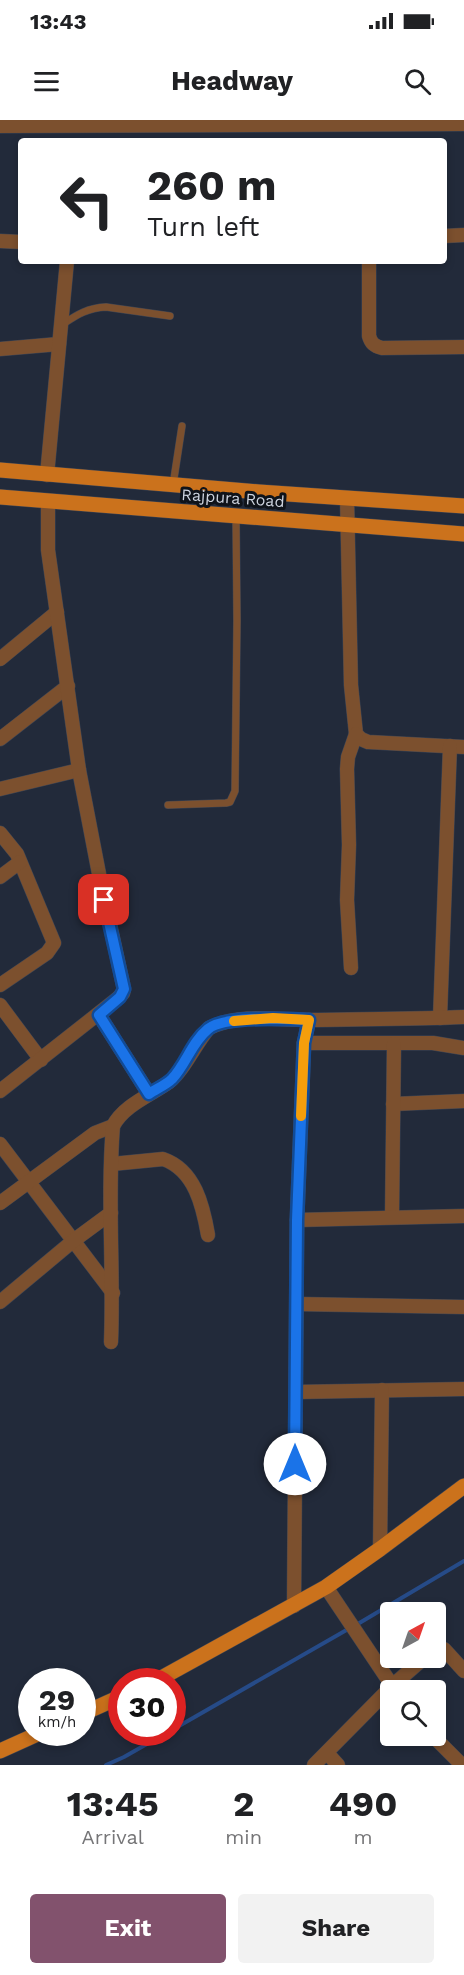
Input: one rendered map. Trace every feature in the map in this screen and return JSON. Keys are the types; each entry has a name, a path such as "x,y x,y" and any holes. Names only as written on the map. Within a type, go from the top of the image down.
{"main road":[{"name":"Rajpura Road","path":"0,470 464,506"},
{"name":"Rajpura Road","path":"0,497 464,534"},
{"path":"180,1668 294,1606 329,1593 380,1550 464,1486"},
{"path":"0,1751 18,1743"}],"street":[{"path":"0,126 21,123 280,126 464,124"},
{"path":"280,126 280,138"},
{"path":"447,236 464,235"},
{"path":"0,241 18,242"},
{"path":"47,475 67,264"},
{"path":"369,264 369,336 375,346 382,348 464,347"},
{"path":"0,349 59,344"},
{"path":"348,498 351,685 356,734 348,757 347,770 349,845 347,900 351,968"},
{"path":"0,1091 99,1015 120,997 124,985 79,770 48,550 48,501"},
{"path":"0,659 57,612"},
{"path":"0,740 68,686"},
{"path":"356,734 368,742 457,746 440,1018"},
{"path":"0,789 79,770"},
{"path":"0,833 17,854 54,943 47,953 0,985"},
{"path":"0,878 20,862"},
{"path":"0,1005 41,1060"},
{"path":"99,1015 149,1094"},
{"path":"111,1342 113,1126 117,1119 149,1094 171,1081 209,1028 218,1024 273,1018 309,1020 464,1017"},
{"path":"294,1606 297,1220 304,1043 309,1020"},
{"path":"304,1043 433,1043 464,1048"},
{"path":"392,1217 394,1044"},
{"path":"393,1104 464,1101"},
{"path":"0,1203 95,1133 113,1126"},
{"path":"0,1144 113,1293"},
{"path":"112,1164 163,1160 171,1162 184,1173 197,1192 203,1208 208,1235"},
{"path":"0,1302 111,1212"},
{"path":"297,1220 464,1216"},
{"path":"297,1304 464,1307"},
{"path":"296,1392 464,1389"},
{"path":"380,1550 382,1390"},
{"path":"329,1593 388,1680"},
{"path":"446,1651 464,1671"},
{"path":"396,1680 411,1668"},
{"path":"314,1765 380,1696"},
{"path":"443,1746 462,1765"},
{"path":"327,1753 338,1765"}],"lane":[{"path":"61,325 80,313 97,308 170,316"},
{"path":"172,485 182,426"},
{"path":"168,805 226,803 230,802 235,791 236,516"}],"waterway":[{"path":"356,1625 464,1561"},
{"path":"186,1722 350,1628"},
{"path":"106,1765 143,1746"}],"slow traffic":[{"path":"234,1021 273,1018 309,1020 304,1043 301,1116"}],"route":[{"path":"104,900 124,989 120,997 99,1015 149,1094 171,1081 209,1028 218,1024 273,1018 309,1020 304,1043 297,1220 295,1464"}]}
